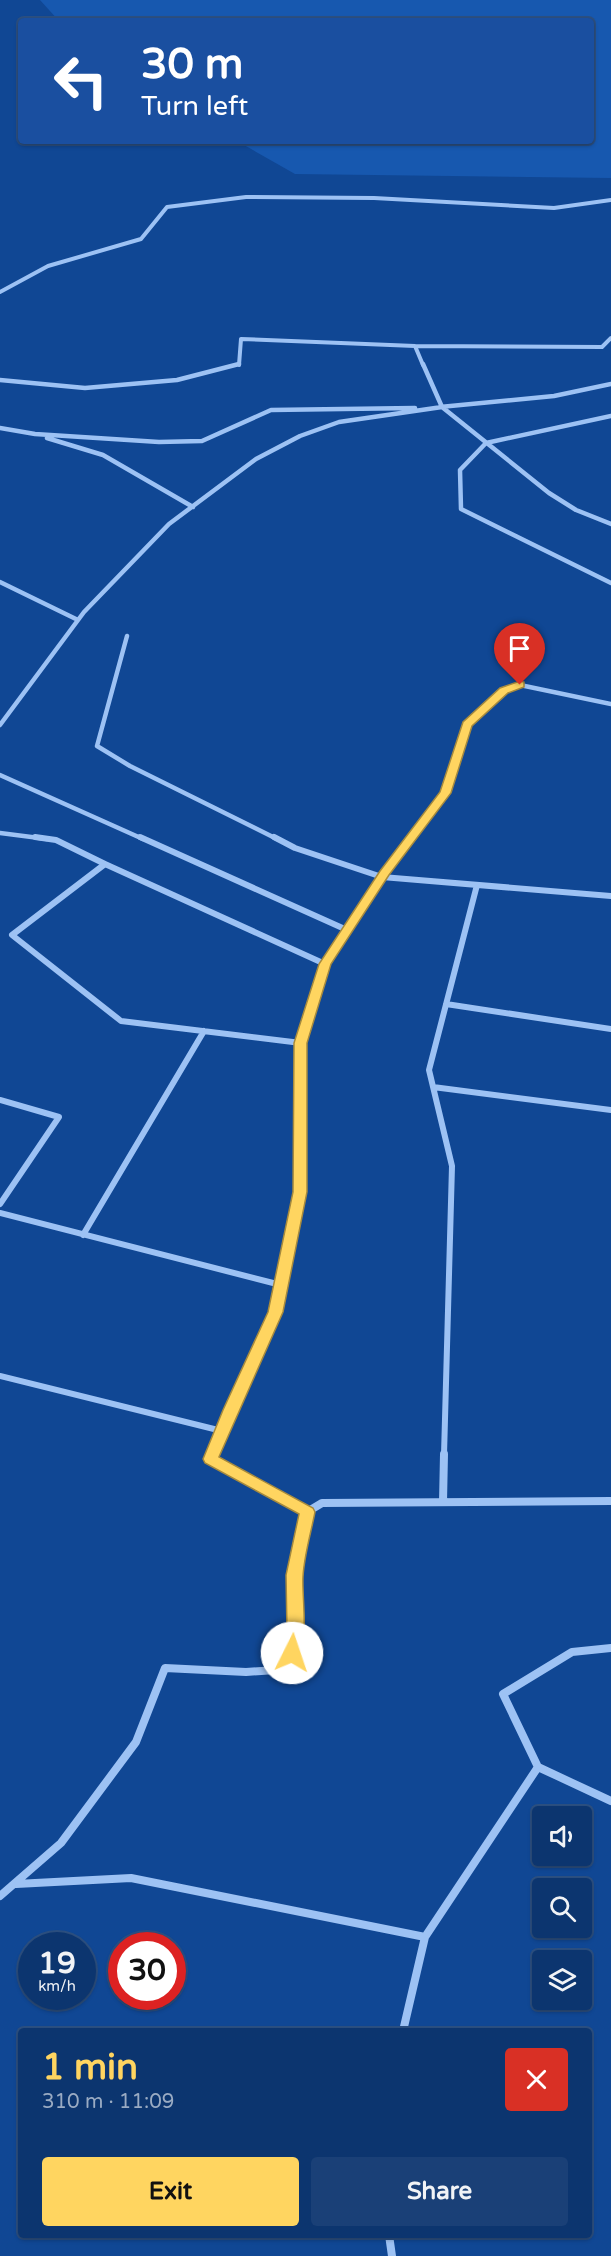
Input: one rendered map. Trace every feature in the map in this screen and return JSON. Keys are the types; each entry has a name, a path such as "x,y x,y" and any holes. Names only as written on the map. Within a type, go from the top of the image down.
{"street":[{"path":"0,292 48,266 141,238 167,207 246,197 374,198 554,208 611,200"},
{"path":"0,380 85,388 177,380 239,364 241,339 415,346 602,346 611,338"},
{"path":"415,346 442,407 511,464 566,505 611,524"},
{"path":"0,725 78,620 169,524 256,459 300,436 339,422 442,407 554,396 611,384"},
{"path":"0,428 35,434 159,442 202,441 271,410 442,407"},
{"path":"611,416 486,443 460,470 461,509 570,561 611,584"},
{"path":"35,434 103,455 193,507"},
{"path":"0,582 78,620"},
{"path":"127,636 96,746 130,766 295,848 382,877 611,896"},
{"path":"307,1512 211,1459 276,1312 300,1192 301,1043 325,964 382,877 445,793 467,725 504,690 520,685 611,704"},
{"path":"0,775 347,930"},
{"path":"0,833 57,840 325,964"},
{"path":"105,864 12,935 121,1021 301,1043"},
{"path":"443,1502 452,1166 429,1070 477,885"},
{"path":"446,1004 611,1029"},
{"path":"83,1235 204,1031"},
{"path":"433,1087 611,1110"},
{"path":"0,1100 59,1117 0,1204"},
{"path":"0,1214 281,1285"},
{"path":"0,1376 222,1431"},
{"path":"0,1896 62,1843 136,1742 165,1668 246,1672 276,1670 292,1653 295,1632 294,1575 307,1512 322,1503 611,1501"},
{"path":"611,1648 572,1652 503,1694 538,1767 611,1801"},
{"path":"404,2028 424,1937 538,1767"},
{"path":"16,1884 131,1878 424,1937"},
{"path":"389,2238 392,2256"}],"shaded area":[{"path":"40,0 611,0 611,178 295,174 242,144 594,144 594,18 56,18"}],"route":[{"path":"292,1653 295,1632 294,1575 307,1512 211,1459 276,1312 300,1192 301,1043 325,964 384,873 445,793 467,725 504,690 520,685"}]}
